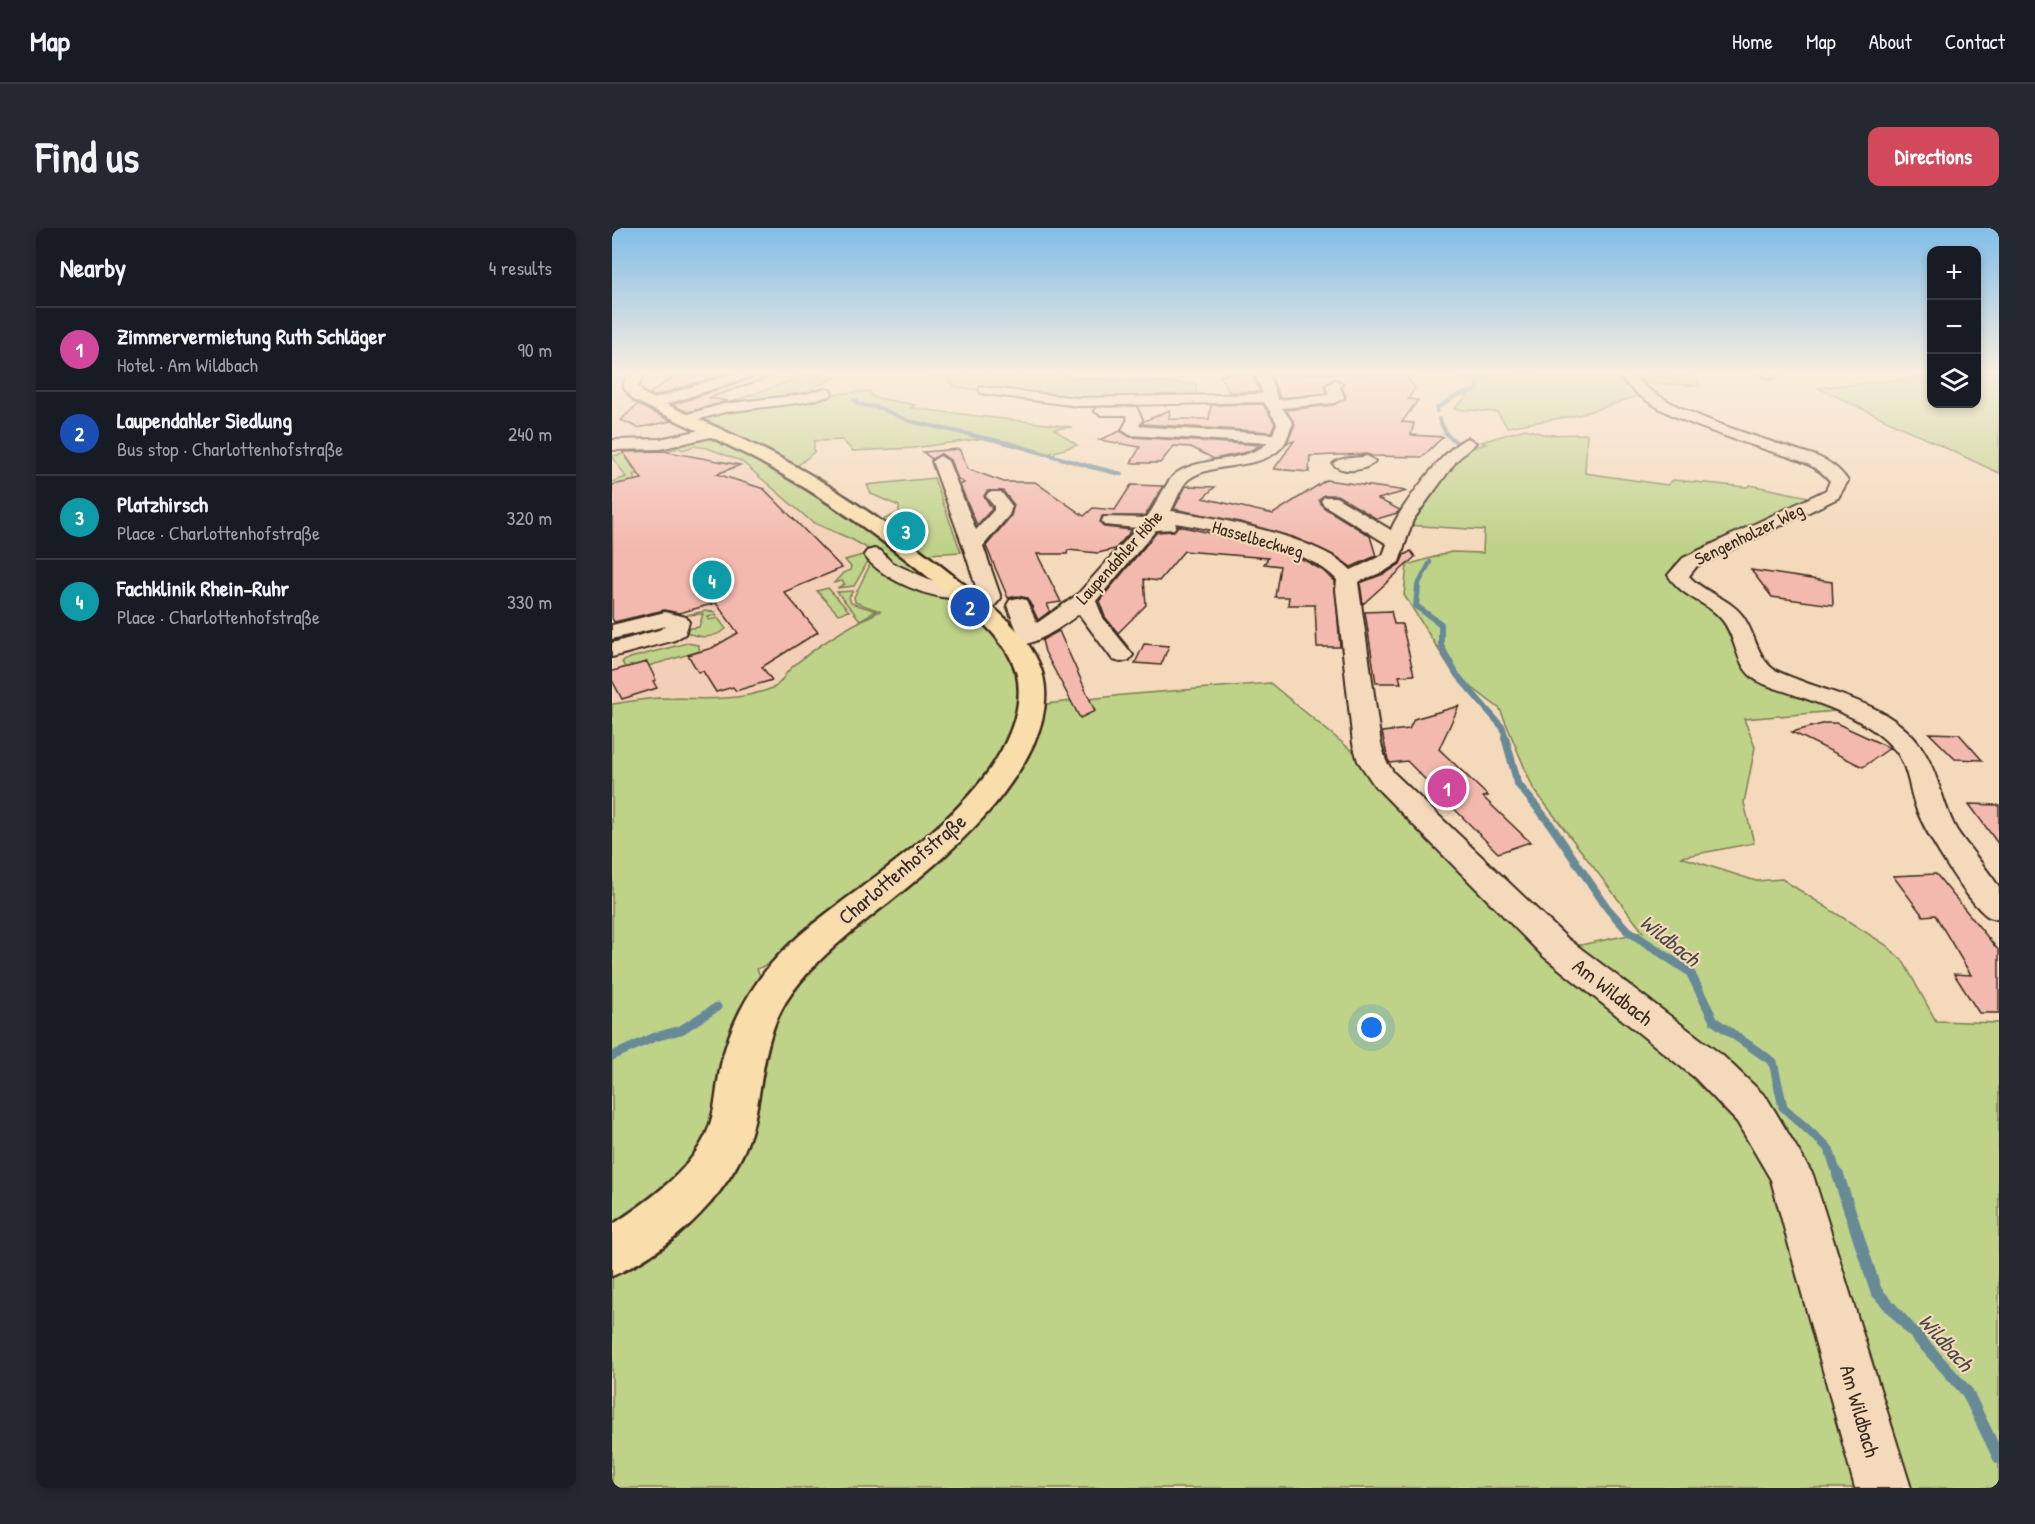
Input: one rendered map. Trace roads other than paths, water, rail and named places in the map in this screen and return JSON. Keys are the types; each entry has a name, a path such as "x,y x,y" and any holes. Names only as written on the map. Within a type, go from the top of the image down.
{"main road":[{"name":"Charlottenhofstraße","path":"612,1252 665,1214 698,1182 718,1156 730,1128 752,1028 770,994 786,971 815,942 950,833 988,793 1005,769 1018,743 1031,704 1029,675 1037,635 978,608 890,536 830,495 780,465 714,432"}],"street":[{"path":"612,445 660,444 714,432"},
{"path":"1138,432 1158,436 1207,439 1219,432"},
{"name":"Laupendahler Höhe","path":"1037,635 1085,600 1134,541 1179,480 1203,466 1256,455 1260,432"},
{"path":"1256,455 1294,445 1285,432"},
{"name":"Sengenholzer Weg","path":"1731,432 1828,468 1839,481 1838,486 1832,494 1690,562 1678,575 1683,583 1720,606 1738,621 1751,660 1763,673 1845,704 1887,727 1906,746 1918,767 1934,815 1969,872 1999,909"},
{"path":"1348,579 1378,567 1392,558 1404,520 1450,458 1468,443"},
{"path":"1774,447 1828,449"},
{"path":"1341,464 1363,464 1365,453"},
{"path":"940,461 972,543 990,598 978,608"},
{"path":"1174,463 1203,466"},
{"path":"972,543 977,541 1003,511 1003,506 996,496"},
{"path":"1330,501 1397,542"},
{"name":"Hasselbeckweg","path":"1134,541 1180,518 1278,542 1329,562 1344,573 1348,579"},
{"path":"1134,541 1188,529"},
{"path":"874,555 885,567 942,591 960,592"},
{"name":"Am Wildbach","path":"1348,579 1347,590 1367,744 1372,761 1384,779 1556,947 1709,1067 1752,1110 1791,1175 1882,1488"},
{"path":"1085,600 1092,619 1121,656"},
{"path":"1018,605 1037,635"},
{"path":"612,632 663,619 674,619 678,622 677,629 667,635 612,650"}],"waterway":[{"path":"958,432 1008,443 1095,468"},
{"name":"Wildbach","path":"1445,432 1455,441"},
{"path":"1089,466 1121,474"},
{"name":"Wildbach","path":"1417,587 1430,562"},
{"name":"Wildbach","path":"1418,586 1416,606 1441,624 1441,646 1457,675 1503,728 1506,739"},
{"name":"Wildbach","path":"1505,737 1518,784 1548,821 1608,909 1627,930"},
{"name":"Wildbach","path":"1627,930 1690,972 1714,1021 1773,1062 1783,1107 1829,1149 1838,1177"},
{"path":"612,1056 655,1037 681,1030 717,1007"},
{"name":"Wildbach","path":"1838,1175 1876,1291 1967,1392 1999,1458"}],"place":[{"name":"Platzhirsch","path":"906,531"},
{"name":"Fachklinik Rhein-Ruhr","path":"712,580"},
{"name":"Laupendahler Siedlung","path":"970,607"},
{"name":"Zimmervermietung Ruth Schläger","path":"1447,788"}]}
